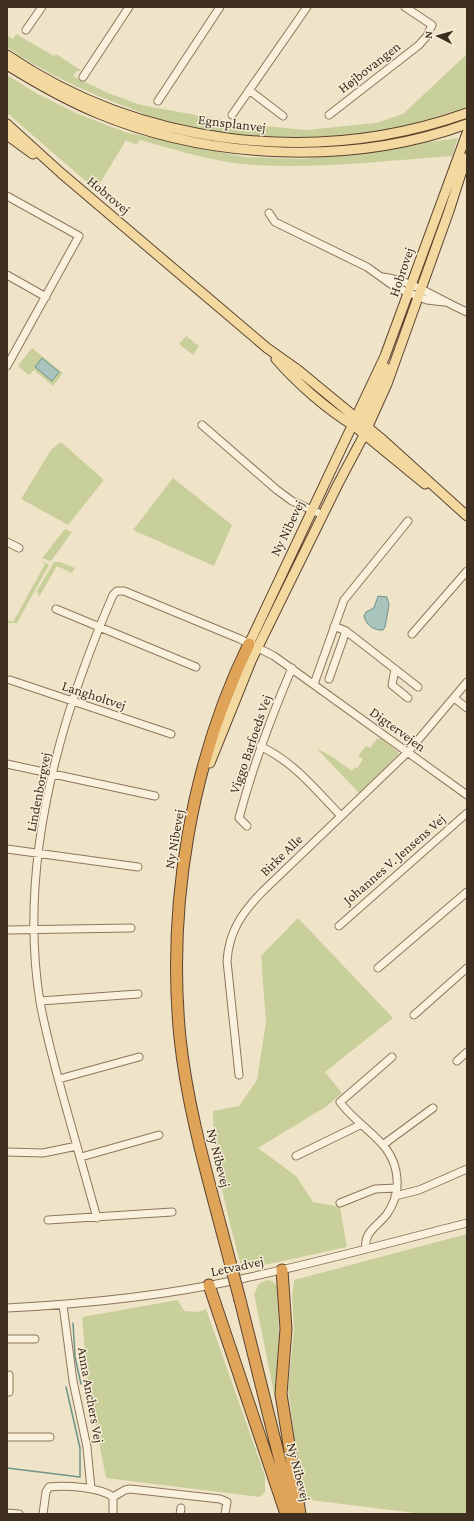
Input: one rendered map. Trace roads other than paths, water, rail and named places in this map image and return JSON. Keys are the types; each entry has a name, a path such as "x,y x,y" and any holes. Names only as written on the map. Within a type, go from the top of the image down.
{"highway":[{"name":"Ny Nibevej","path":"254,646 227,693 211,736 202,770 187,846 181,896 176,979 180,1031 188,1093 293,1514"},
{"name":"Ny Nibevej","path":"196,803 210,763"},
{"path":"282,1270 286,1328 281,1394 300,1514"},
{"path":"209,1285 286,1514"}],"main road":[{"name":"Egnsplanvej","path":"7,55 66,89 122,113 163,126 198,134 252,142 306,143 369,138 414,129 467,114"},
{"name":"Egnsplanvej","path":"7,65 41,86 97,114 136,127 181,139 238,149 291,152 338,151 398,142 467,124"},
{"name":"Hobrovej","path":"7,124 61,173 361,426 432,490 465,514"},
{"path":"7,129 49,161"},
{"name":"Hobrovej","path":"7,135 61,173"},
{"name":"Hobrovej","path":"361,426 395,331 415,291 465,154 466,135"},
{"name":"Hobrovej","path":"361,426 396,359 415,291 450,178 465,154"},
{"name":"Hobrovej","path":"267,348 288,373 341,419 361,426 410,463 465,514"},
{"name":"Ny Nibevej","path":"254,646 338,484 361,426"},
{"name":"Ny Nibevej","path":"210,763 254,646 312,511 361,426"}],"street":[{"path":"26,30 42,7"},
{"path":"84,78 130,7"},
{"path":"158,101 220,7"},
{"path":"232,115 307,7"},
{"name":"Højbovangen","path":"329,115 418,45 427,36 432,25 405,7"},
{"path":"249,90 283,116"},
{"path":"7,196 79,236 46,297 10,355 7,366"},
{"path":"269,213 275,222 367,267 381,277 398,279 433,302 444,302 467,312"},
{"path":"7,276 46,297"},
{"path":"202,424 276,490 312,511 322,515"},
{"path":"314,684 344,600 408,521"},
{"path":"7,542 19,548"},
{"path":"412,634 467,571"},
{"name":"Lindenborgvej","path":"97,1218 59,1079 40,1001 34,929 40,853 53,774 72,701 99,626 113,594 117,591 124,591 254,646"},
{"path":"56,609 196,667"},
{"path":"334,626 346,631 418,687"},
{"path":"329,679 346,631"},
{"name":"Digtervejen","path":"254,646 274,656 292,668 467,795"},
{"name":"Viggo Barfoeds Vej","path":"247,826 239,818 260,746 292,668"},
{"path":"395,669 392,686 408,698"},
{"name":"Langholtvej","path":"10,680 171,734"},
{"name":"Birke Alle","path":"239,1075 227,961 228,946 232,934 244,912 408,752 467,682"},
{"path":"454,698 467,708"},
{"path":"260,746 278,754 290,763 341,816"},
{"path":"7,764 155,796"},
{"name":"Johannes V. Jensens Vej","path":"338,926 467,813"},
{"path":"7,849 138,867"},
{"path":"378,968 467,892"},
{"path":"7,930 131,928"},
{"path":"414,1015 467,968"},
{"path":"40,1001 138,994"},
{"path":"457,1061 467,1052"},
{"path":"59,1079 139,1057"},
{"path":"366,1249 365,1240 368,1234 386,1215 395,1196 397,1179 392,1155 384,1144 360,1125 340,1102 392,1057"},
{"path":"384,1144 433,1108"},
{"path":"296,1156 360,1125"},
{"path":"81,1157 160,1135"},
{"path":"7,1152 43,1153 78,1146"},
{"path":"395,1196 419,1190 467,1169"},
{"path":"340,1203 376,1189 396,1188"},
{"path":"48,1220 172,1212"},
{"name":"Letvadvej","path":"7,1308 63,1305 209,1285 282,1270 467,1223"},
{"name":"Anna Anchers Vej","path":"63,1305 73,1381 87,1447 91,1489"},
{"path":"7,1339 35,1340"},
{"path":"7,1392 9,1392 9,1375"},
{"path":"7,1437 50,1437"},
{"path":"43,1514 46,1492 49,1487 58,1486 91,1489 106,1492 113,1497"},
{"path":"113,1497 124,1490 130,1489 220,1499 227,1502 225,1514"},
{"path":"113,1497 114,1514"},
{"path":"7,1513 19,1514"}],"water":[{"path":"42,358 59,372 52,381 35,367"},
{"path":"378,596 387,597 389,605 385,627 383,630 377,630 371,627 364,616 366,612 374,608"}],"waterway":[{"path":"73,1323 75,1357 81,1384"},
{"path":"7,1468 80,1477 80,1448 66,1387"}]}
